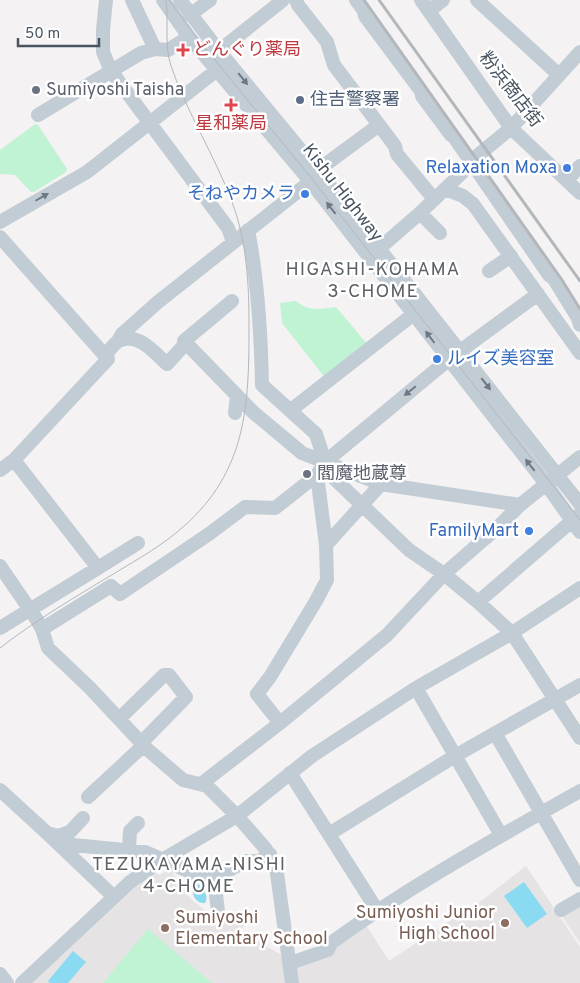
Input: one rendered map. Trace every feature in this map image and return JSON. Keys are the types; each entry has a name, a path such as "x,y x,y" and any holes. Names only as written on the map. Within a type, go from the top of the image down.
{"street":[{"path":"106,0 103,52 111,71 228,228 233,242"},
{"path":"132,0 156,49"},
{"name":"Kishu Highway","path":"163,0 190,37 218,70 314,176"},
{"name":"Kishu Highway","path":"180,0 419,310 460,351 580,504"},
{"path":"190,15 210,0"},
{"path":"220,51 283,0"},
{"path":"296,0 327,42 334,65 395,146 397,154 434,199"},
{"path":"356,0 364,11 365,16 421,90 422,96 471,161 549,275 554,279 578,318 580,325"},
{"path":"425,6 443,0"},
{"path":"477,0 558,75"},
{"name":"粉浜商店街","path":"425,6 511,128 580,192"},
{"path":"38,115 141,53 156,49 168,50 190,37"},
{"path":"374,253 445,189 468,167 471,161 511,128 580,52"},
{"path":"0,222 87,172 218,70"},
{"path":"105,356 122,334 158,302 314,176 322,167 379,125"},
{"path":"567,180 580,166"},
{"path":"445,189 463,196 474,204 580,353"},
{"path":"420,212 440,233"},
{"path":"248,230 255,264 260,317 262,385 316,434 321,468 326,545 327,580 270,677 257,694 280,723"},
{"path":"0,237 108,359 14,460 0,470"},
{"path":"488,272 511,256"},
{"path":"42,629 111,586 120,594 209,534 245,507 275,508 448,360 538,294"},
{"path":"184,341 232,301"},
{"path":"291,410 419,310"},
{"name":"Kishu Highway","path":"419,310 448,360 577,522"},
{"path":"118,341 131,339 145,344 167,364 186,343 254,413 321,468 409,550 444,574 512,633 580,738"},
{"path":"234,413 237,395"},
{"path":"201,784 280,723 387,635 444,574 520,505 580,457"},
{"path":"14,460 98,568"},
{"path":"321,468 381,484 520,505"},
{"path":"326,545 381,484"},
{"path":"478,602 577,522"},
{"path":"0,628 138,543"},
{"path":"0,566 42,629 48,648 143,743 183,780 207,786 238,816 270,854 276,866 292,983"},
{"path":"22,983 130,882 162,860 238,816 312,756 416,688 512,633 580,588"},
{"path":"88,797 186,697 169,675 164,675 119,719"},
{"path":"329,834 495,732 580,685"},
{"path":"416,688 501,835"},
{"path":"495,732 580,880"},
{"path":"290,773 377,910"},
{"path":"0,790 53,834 114,897"},
{"path":"289,962 328,950 331,943 377,910 501,835 580,791"},
{"path":"53,834 70,832 83,818"},
{"path":"129,850 130,831 138,823"},
{"path":"53,834 73,845 145,852 204,878 214,878 246,861 259,860 270,854"},
{"path":"214,878 218,911"},
{"path":"560,910 580,899"},
{"path":"0,974 7,983"}],"shaded area":[{"name":"Sumiyoshi Junior High School","path":"526,866 580,947 580,983 296,983 293,965 366,925 389,961 472,908"},
{"name":"Sumiyoshi Elementary School","path":"170,869 190,898 211,916 214,912 226,923 233,915 244,925 240,931 285,957 288,983 29,983 133,887 155,873 159,875"},
{"path":"580,904 580,943 561,915"}],"green space":[{"path":"35,124 38,125 67,169 66,172 31,192 15,175 0,174 0,150"},
{"path":"296,301 310,308 336,307 368,345 326,379 282,323 280,303"},
{"path":"148,929 212,983 103,983"}],"water":[{"path":"194,880 206,894 205,903 195,899 192,888"},
{"path":"524,882 547,914 527,928 504,896"},
{"path":"73,951 86,962 68,983 50,983 48,981"}],"tram line":[{"path":"0,648 56,609 150,552 183,527 204,506 220,483 232,460 240,435 245,410 249,355 248,295 244,248 232,202 218,168 185,101 171,66 167,42 166,0"},
{"path":"169,0 197,38 312,179 580,520"}],"railway":[{"path":"364,0 562,280 580,309"},
{"path":"379,0 580,281"}],"place":[{"name":"どんぐり薬局","path":"183,50"},
{"name":"Sumiyoshi Taisha","path":"36,90"},
{"name":"住吉警察署","path":"300,100"},
{"name":"星和薬局","path":"231,105"},
{"name":"Relaxation Moxa","path":"567,168"},
{"name":"そねやカメラ","path":"305,194"},
{"name":"ルイズ美容室","path":"437,359"},
{"name":"閻魔地蔵尊","path":"307,474"},
{"name":"FamilyMart","path":"529,531"},
{"name":"Sumiyoshi Junior High School","path":"505,923"},
{"name":"Sumiyoshi Elementary School","path":"165,928"}],"district":[{"name":"HIGASHI-KOHAMA 3-CHOME","path":"373,281"},
{"name":"TEZUKAYAMA-NISHI 4-CHOME","path":"189,876"}]}
